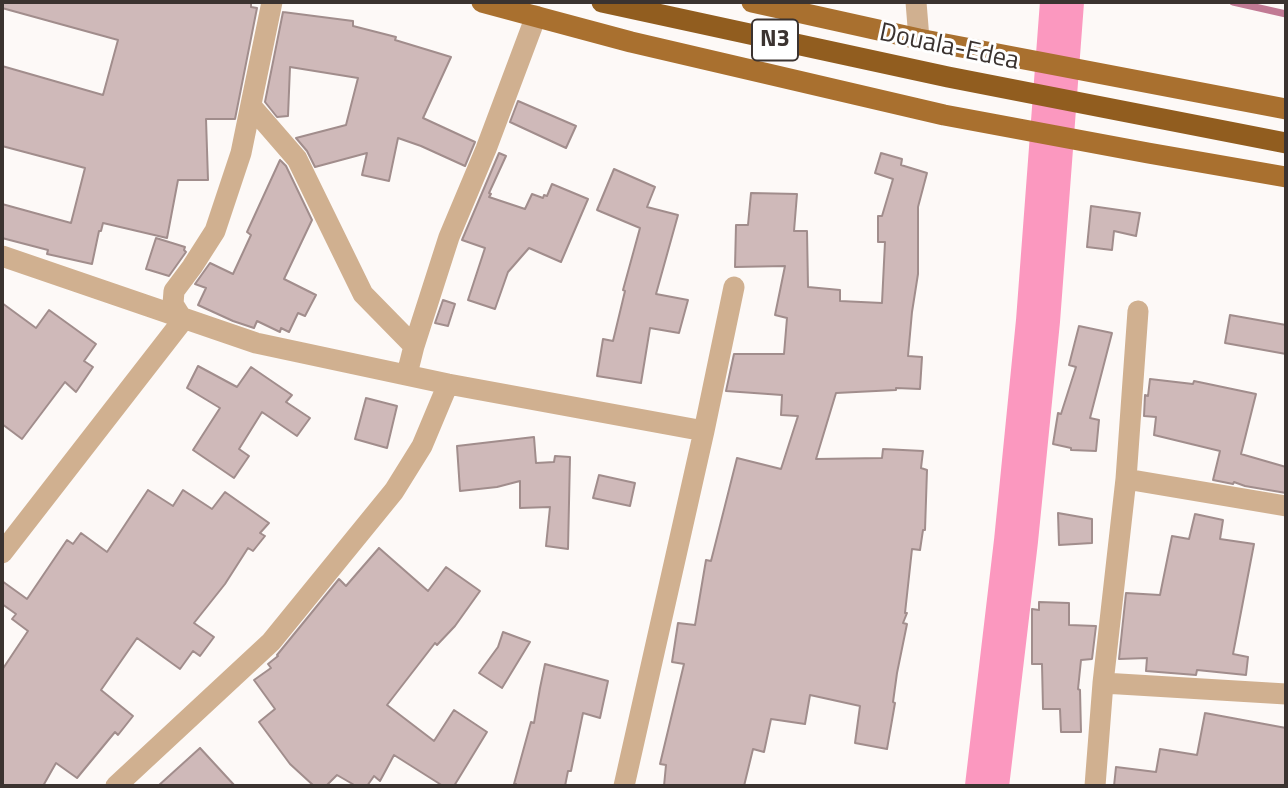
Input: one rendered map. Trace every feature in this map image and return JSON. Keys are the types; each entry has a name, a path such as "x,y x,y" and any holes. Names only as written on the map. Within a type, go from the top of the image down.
{"highway":[{"name":"Douala-Edea","path":"602,2 948,77 1286,143"}],"main road":[{"path":"482,2 631,42 944,115 1286,177"},
{"path":"752,2 919,39 1286,109"}],"street":[{"path":"183,320 173,304 174,291 215,231 241,153 272,2"},
{"path":"916,2 919,39"},
{"path":"407,374 449,237 486,149 536,16"},
{"path":"251,106 297,159 363,293 414,346"},
{"path":"2,257 256,343 448,384 704,431"},
{"path":"624,786 734,286"},
{"path":"1095,786 1103,683 1126,479 1138,311"},
{"path":"2,553 183,320"},
{"path":"116,786 271,642 298,610 394,491 422,446 448,384"},
{"path":"1126,479 1286,506"},
{"path":"1103,683 1286,694"}],"building":[{"path":"2,2 251,2 251,7 257,8 235,119 206,119 208,180 178,180 167,238 103,223 92,264 47,254 48,250 2,238 2,204 71,223 85,168 2,146 2,66 103,95 118,40 2,8"},
{"path":"283,12 353,21 353,26 396,37 395,40 451,57 423,118 475,142 465,166 398,138 389,181 362,175 367,153 315,167 296,138 346,125 358,78 290,67 288,116 277,117 265,102"},
{"path":"518,101 576,126 566,148 510,122"},
{"path":"499,153 506,156 489,197 525,209 532,194 543,198 544,195 547,196 552,184 588,199 561,262 529,248 508,272 495,309 468,300 485,248 462,240"},
{"path":"881,153 902,159 901,165 927,173 918,207 918,274 908,356 922,357 920,389 896,388 836,393 816,459 882,458 883,449 923,451 921,468 927,470 925,530 920,550 912,549 907,613 903,623 907,624 897,673 887,749 855,743 860,706 810,695 805,724 771,719 764,752 753,749 744,786 664,786 666,765 660,764 684,664 672,662 678,623 695,625 706,560 711,561 737,458 781,469 798,416 781,415 782,395 726,391 734,354 784,354 787,318 775,315 785,266 735,267 736,225 748,225 751,193 797,194 794,231 807,231 808,287 840,290 840,301 882,303 885,242 878,242 878,216 882,216 893,179 875,173"},
{"path":"280,160 286,166 312,220 284,279 316,295 305,316 298,313 289,332 281,328 280,332 257,321 254,328 198,305 206,288 195,284 210,263 233,274 251,235 247,232"},
{"path":"614,169 655,187 647,207 678,215 656,294 688,300 679,333 650,328 641,383 597,376 603,339 613,341 625,291 623,290 640,228 597,210"},
{"path":"1091,206 1140,213 1136,236 1114,231 1112,250 1087,247"},
{"path":"156,238 185,247 186,252 169,276 146,269"},
{"path":"443,300 455,304 448,326 435,323"},
{"path":"2,303 36,328 49,310 96,344 84,361 93,367 76,392 65,382 22,439 2,424"},
{"path":"1230,315 1286,325 1286,354 1225,343"},
{"path":"1079,326 1112,333 1090,418 1099,420 1096,451 1071,450 1053,444 1058,413 1061,414 1076,367 1069,365"},
{"path":"198,366 237,387 251,367 292,395 286,402 310,418 297,436 262,412 239,449 249,456 234,478 193,450 220,408 187,388"},
{"path":"1150,379 1193,384 1194,381 1256,394 1241,454 1286,467 1286,493 1213,480 1220,451 1154,435 1156,417 1144,416 1145,395 1148,396"},
{"path":"366,398 397,406 387,448 355,439"},
{"path":"534,437 536,463 554,462 555,456 570,457 568,549 546,546 550,507 520,508 520,481 497,487 460,491 457,446"},
{"path":"599,475 635,483 630,506 593,498"},
{"path":"148,490 173,506 183,490 212,509 225,492 269,523 260,533 265,536 253,551 248,548 225,584 194,623 214,637 200,656 193,651 180,669 137,638 101,690 133,716 118,735 115,732 77,778 56,763 43,786 2,786 2,670 28,631 12,619 16,614 2,604 2,581 27,599 67,540 73,544 81,533 107,552"},
{"path":"1058,513 1092,519 1092,543 1059,545"},
{"path":"1195,514 1223,520 1220,539 1254,544 1233,654 1248,657 1246,675 1197,670 1196,675 1146,671 1147,658 1119,659 1126,593 1160,595 1172,536 1189,539"},
{"path":"379,548 428,591 446,567 480,591 455,626 437,645 435,643 387,705 434,741 454,710 487,732 454,786 443,786 394,755 380,781 374,776 367,786 356,786 337,775 326,786 314,786 290,764 259,722 275,709 254,680 271,668 268,664 278,656 339,579 346,586"},
{"path":"1039,602 1069,603 1069,625 1096,626 1092,659 1081,660 1078,689 1081,732 1061,732 1060,709 1043,709 1042,664 1032,664 1032,609 1039,610"},
{"path":"503,632 530,642 502,688 479,673 498,647"},
{"path":"545,664 608,681 600,718 583,713 571,771 568,771 565,786 515,786 531,722 534,723"},
{"path":"1205,713 1286,728 1286,786 1114,786 1116,767 1156,772 1160,749 1197,755"},
{"path":"200,748 235,786 158,786"}],"waterway":[{"path":"987,786 1016,541 1038,321 1062,2"},
{"path":"1233,2 1286,14"}]}
